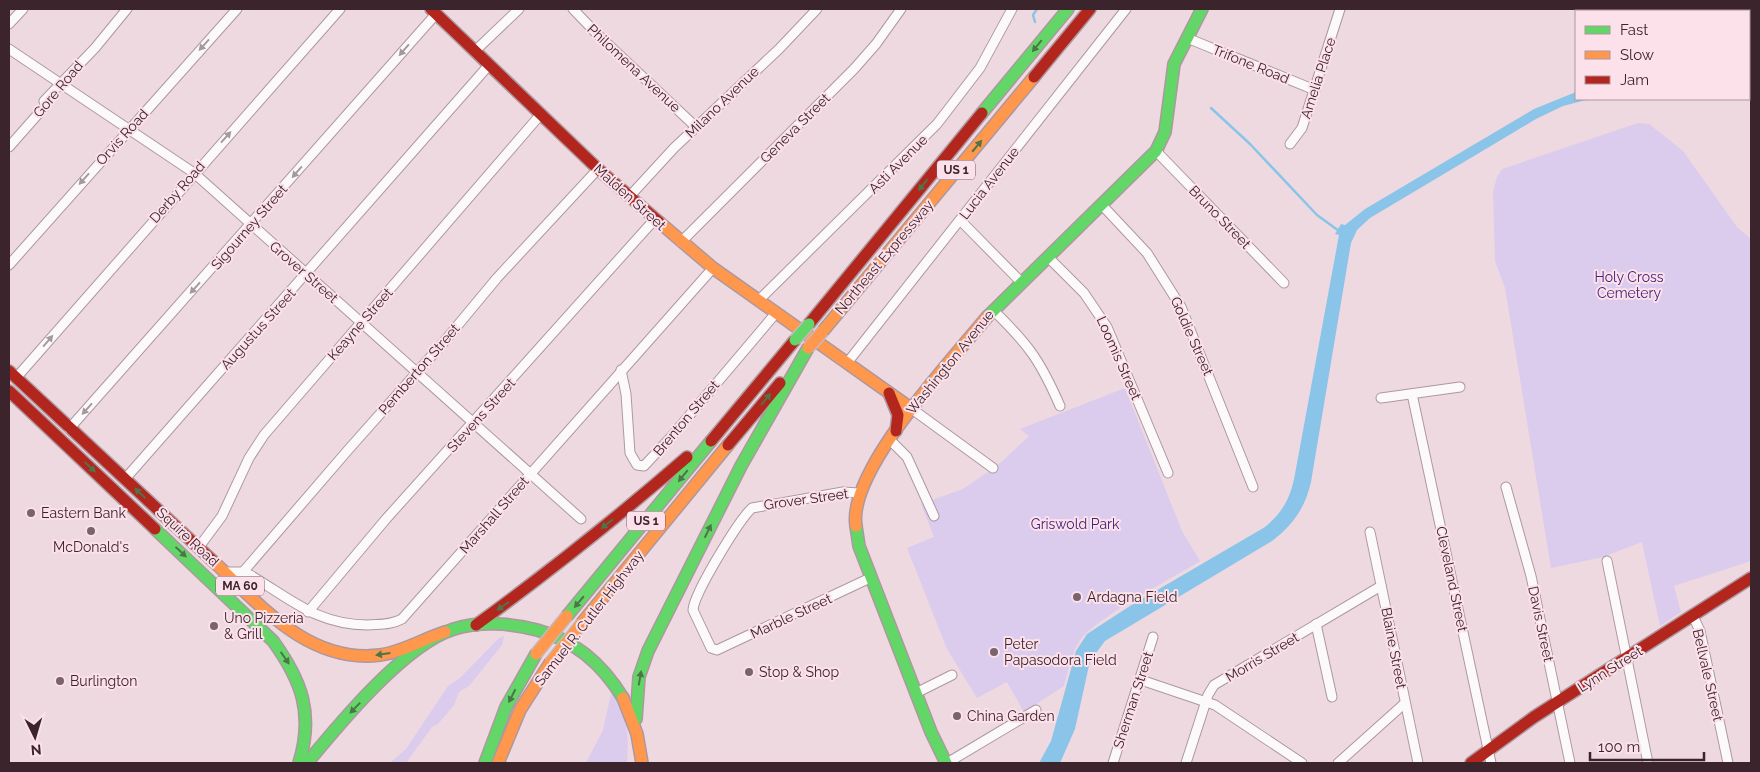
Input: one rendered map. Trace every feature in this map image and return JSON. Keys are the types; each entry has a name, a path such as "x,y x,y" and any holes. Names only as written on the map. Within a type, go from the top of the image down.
{"main road":[{"name":"Northeast Expressway","path":"725,425 1068,9"},
{"name":"Northeast Expressway","path":"735,437 1090,9"},
{"name":"Washington Avenue","path":"947,763 916,693 870,578 855,532 855,511 859,493 893,435 912,408 992,310 1156,151 1167,129 1172,72 1202,9"},
{"name":"Malden Street","path":"434,11 598,169 681,242 713,268 776,313 849,361 912,408"},
{"path":"642,763 637,730 639,677 648,651 741,466 808,348"},
{"name":"Squire Road","path":"12,374 290,630 308,642 334,652 357,656 386,654 445,632"},
{"name":"Squire Road","path":"9,391 255,622 282,653 298,680 307,707 308,729 299,763"},
{"path":"887,391 897,410 893,435"},
{"path":"476,625 519,594 644,494 677,467 698,445 725,425"},
{"name":"Samuel R. Cutler Highway","path":"485,763 506,707 536,654 725,425"},
{"name":"Samuel R. Cutler Highway","path":"498,763 520,710 550,663 735,437"},
{"name":"Lynn Street","path":"1470,763 1557,702 1751,578"},
{"name":"MA 60","path":"445,632 476,625 507,624 529,627 556,636 575,646 598,664 616,684 627,702 637,730"},
{"path":"307,763 346,717 380,684 410,656 445,632"}],"street":[{"path":"9,24 22,9"},
{"name":"Gore Road","path":"9,146 59,85 127,9"},
{"name":"Orvis Road","path":"9,266 236,9"},
{"name":"Derby Road","path":"12,374 340,9"},
{"path":"475,50 518,9"},
{"name":"Philomena Avenue","path":"573,9 696,127"},
{"name":"Milano Avenue","path":"629,197 674,148 817,9"},
{"name":"Geneva Street","path":"681,242 848,76 876,44 901,9"},
{"name":"Asti Avenue","path":"759,300 937,124 980,68 1012,9"},
{"name":"Lucia Avenue","path":"849,361 1126,9"},
{"name":"Amelia Place","path":"1290,144 1302,128 1340,9"},
{"name":"Sigourney Street","path":"60,438 250,225 434,11"},
{"name":"Trifone Road","path":"1187,38 1314,90"},
{"name":"Grover Street","path":"9,49 59,85 129,128 194,173 581,519"},
{"name":"Augustus Street","path":"125,479 490,65"},
{"name":"Keayne Street","path":"199,547 222,516 249,458 261,440 541,114"},
{"name":"Bruno Street","path":"1156,151 1284,283"},
{"name":"Pemberton Street","path":"243,572 250,561 417,372 497,278 598,169"},
{"name":"Goldie Street","path":"1101,204 1148,253 1181,307 1253,486"},
{"name":"Stevens Street","path":"308,612 386,519 655,219"},
{"path":"960,220 1021,282"},
{"name":"Loomis Street","path":"1048,257 1084,293 1107,327 1168,474"},
{"name":"Marshall Street","path":"226,572 243,572 266,584 308,612 324,619 348,624 387,624 402,619 713,268"},
{"path":"992,310 1034,352 1046,373 1060,406"},
{"name":"Brenton Street","path":"621,370 626,394 631,456 637,465 644,466 776,313"},
{"path":"1381,398 1460,387"},
{"name":"Cleveland Street","path":"1412,394 1491,763"},
{"name":"Malden Street","path":"912,408 993,468"},
{"path":"893,435 907,457 934,516"},
{"name":"Davis Street","path":"1506,487 1531,576 1570,763"},
{"name":"Grover Street","path":"711,648 694,613 694,605 729,540 752,508 843,492 859,493"},
{"name":"Blaine Street","path":"1370,532 1418,763"},
{"path":"1607,561 1648,763"},
{"name":"Marble Street","path":"711,648 718,650 870,578"},
{"name":"Morris Street","path":"1186,763 1206,701 1214,685 1381,586"},
{"name":"Bellvale Street","path":"1693,616 1700,631 1728,763"},
{"path":"1316,624 1332,697"},
{"name":"Sherman Street","path":"1113,763 1141,680 1153,637"},
{"path":"916,693 952,675"},
{"path":"1141,680 1220,707 1302,763"},
{"path":"1338,763 1405,703"},
{"path":"947,763 1036,710"}],"green space":[{"path":"1751,9 1751,58 1750,10 1644,10"},
{"name":"Holy Cross Cemetery","path":"1638,123 1649,124 1683,151 1737,227 1751,239 1751,561 1674,586 1681,612 1660,626 1642,542 1603,557 1551,568 1505,288 1495,261 1493,192 1497,177 1502,169"},
{"name":"Griswold Park","path":"1125,388 1182,531 1200,561 1116,611 1087,633 1079,642 1074,652 1064,686 1024,712 1007,682 977,698 947,649 907,548 934,537 921,504 963,489 998,465 1029,436 1020,429"},
{"path":"504,636 502,645 469,686 459,692 454,705 438,724 432,727 406,763 390,763 406,749 448,686 460,678 499,638"},
{"path":"611,694 617,701 624,718 628,745 627,763 586,763 603,730"}],"water":[{"path":"1575,92 1575,100 1586,100 1563,106 1536,119 1370,218 1357,230 1351,243 1311,482 1302,508 1286,529 1272,541 1105,641 1090,661 1075,729 1060,763 1039,763 1051,741 1076,651 1087,634 1130,606 1265,527 1277,516 1285,504 1295,474 1339,235 1335,234 1341,224 1345,225 1365,209 1534,109"}],"waterway":[{"path":"1035,22 1033,15 1037,9"},
{"path":"1211,108 1250,144 1317,215 1339,231"}],"traffic: fast":[{"path":"982,113 1068,9"},
{"path":"987,317 1156,151 1165,132 1174,64 1202,9"},
{"path":"795,340 809,324"},
{"path":"636,719 639,677 648,651 741,466 808,348"},
{"path":"567,616 711,441"},
{"path":"856,526 859,546 931,732 946,763"},
{"path":"155,529 273,641 283,656 298,684 305,713 305,729 299,763"},
{"path":"307,763 355,707 395,667 435,637 464,626 506,624 550,634 586,655 606,675 623,698"},
{"path":"485,763 506,707 536,654"}],"traffic: slow":[{"path":"823,331 1034,77"},
{"path":"659,222 713,268 912,409"},
{"path":"856,526 858,503 868,476 884,447 905,417 987,317"},
{"path":"808,348 823,331"},
{"path":"582,623 728,445"},
{"path":"213,561 249,596 288,628 308,641 331,650 354,655 380,655 397,651 445,632"},
{"path":"536,654 567,616"},
{"path":"550,663 582,623"},
{"path":"498,763 520,710 550,663"},
{"path":"623,698 637,734 642,763"}],"traffic: jam":[{"path":"431,9 598,169 659,222"},
{"path":"1034,77 1090,9"},
{"path":"809,324 982,113"},
{"path":"711,441 795,340"},
{"path":"9,371 213,561"},
{"path":"728,445 780,383"},
{"path":"9,391 155,529"},
{"path":"889,393 898,415 896,431"},
{"path":"476,625 636,501 687,457"},
{"path":"1471,763 1534,717 1751,578"}],"place":[{"name":"Eastern Bank","path":"31,513"},
{"name":"McDonald's","path":"91,531"},
{"name":"Ardagna Field","path":"1077,597"},
{"name":"Uno Pizzeria & Grill","path":"214,626"},
{"name":"Peter Papasodora Field","path":"994,652"},
{"name":"Stop & Shop","path":"749,672"},
{"name":"Burlington","path":"60,681"},
{"name":"China Garden","path":"957,716"}]}
